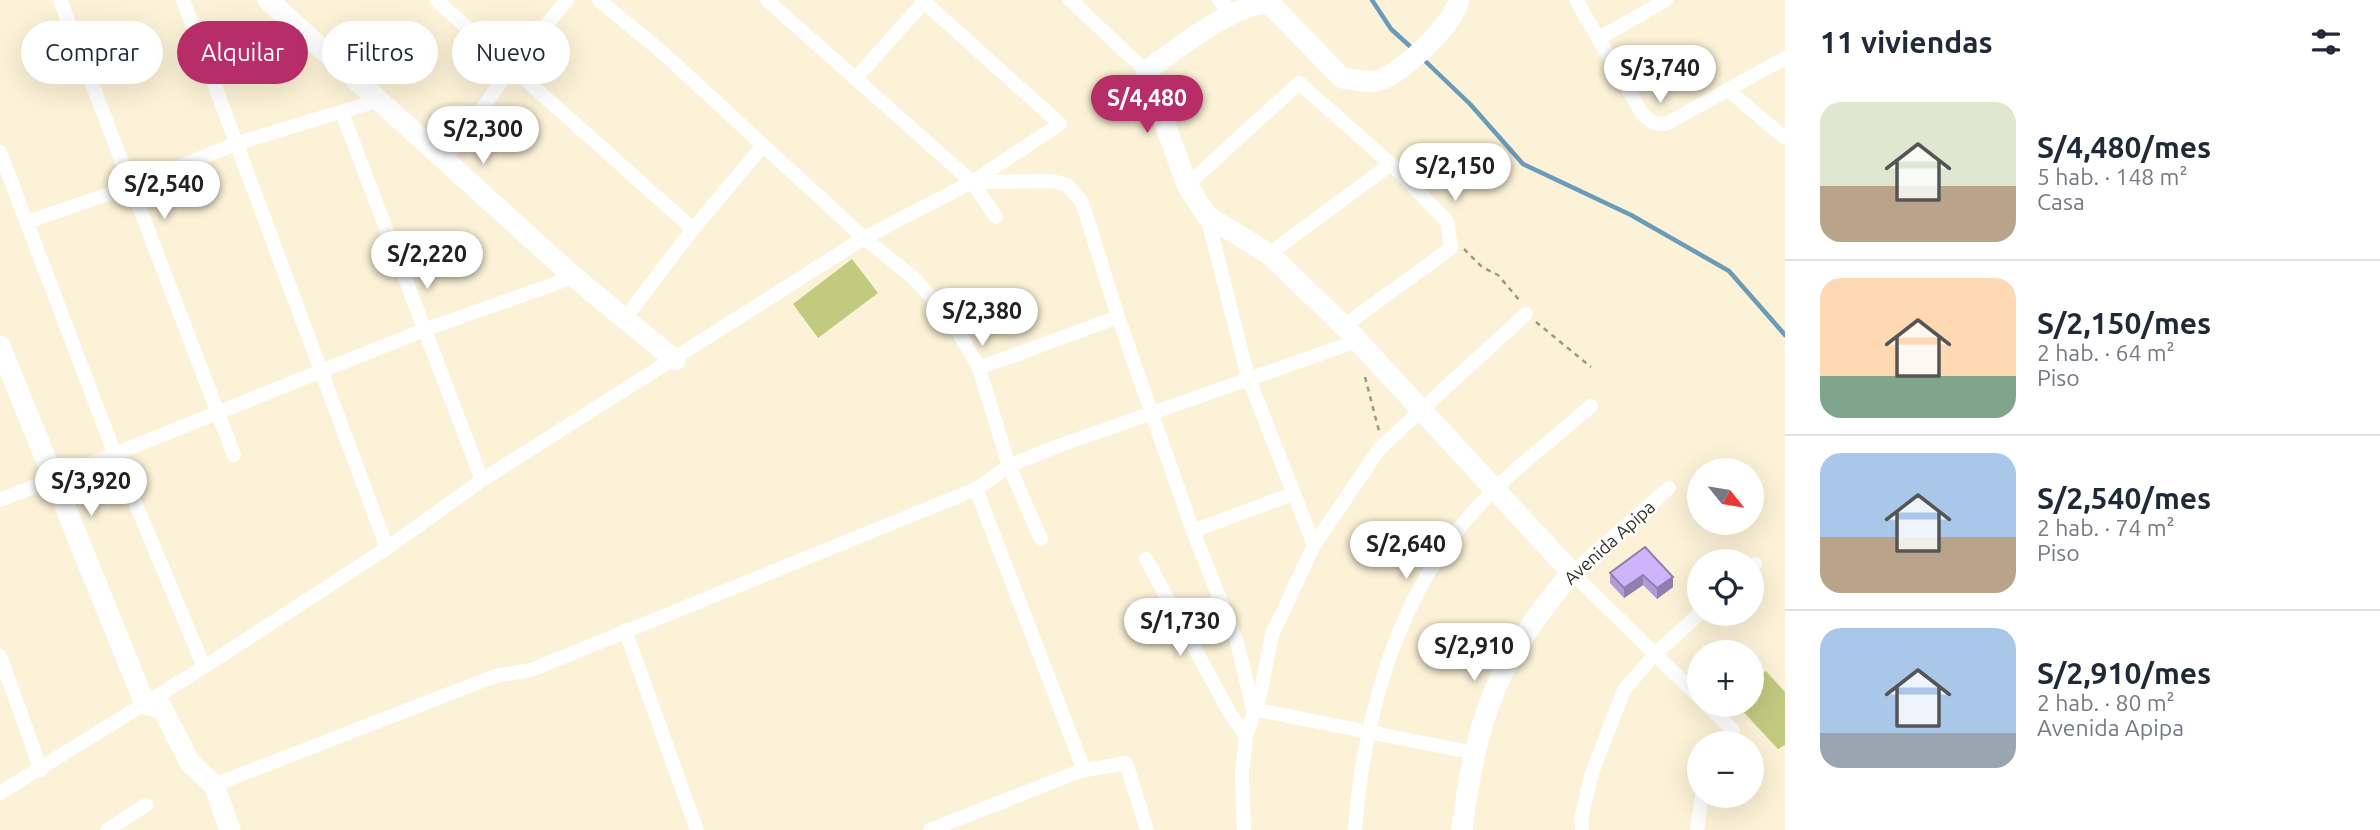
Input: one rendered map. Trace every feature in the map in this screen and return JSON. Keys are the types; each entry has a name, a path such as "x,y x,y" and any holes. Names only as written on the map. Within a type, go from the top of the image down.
{"street":[{"path":"60,0 234,455"},
{"path":"183,0 387,548"},
{"path":"268,0 574,277 675,360"},
{"path":"436,0 460,21"},
{"path":"550,21 567,0"},
{"path":"599,0 663,53 762,147 864,238 915,279 954,324 979,368 1009,466 1041,539"},
{"path":"767,0 972,181 996,217"},
{"path":"1070,0 1146,71 1187,185 1207,215 1248,377 1314,545"},
{"path":"1146,71 1225,5 1261,1 1270,4 1342,78 1378,81 1402,68 1441,29 1459,0"},
{"path":"1576,0 1643,114 1654,123 1667,124 1785,58"},
{"path":"1598,38 1666,0"},
{"path":"0,793 204,667 387,548 482,480 864,238 972,181 1060,124 923,1 855,79"},
{"path":"214,785 495,676 531,670 976,489 1009,466 1248,377 1350,334 1451,248 1447,221 1391,164 1299,83 1187,185"},
{"path":"445,160 500,84"},
{"path":"531,84 693,229"},
{"path":"1728,90 1785,138"},
{"path":"27,222 132,186 235,144 380,100"},
{"path":"342,113 482,480"},
{"path":"625,318 693,229 762,147"},
{"path":"0,152 114,452 204,667"},
{"path":"1269,254 1391,164"},
{"path":"972,181 1052,181 1067,185 1082,202 1118,317 1193,531 1237,642 1253,709"},
{"path":"1207,215 1269,254 1350,334 1572,573 1687,685"},
{"path":"0,500 114,452 424,330 574,277"},
{"path":"1244,830 1241,774 1246,736 1279,615 1314,545 1383,444 1526,314"},
{"path":"979,368 1118,317"},
{"path":"0,346 52,480 145,704"},
{"path":"1355,830 1367,732 1403,625 1432,569 1464,522 1495,489 1591,406"},
{"name":"Avenida Apipa","path":"1462,830 1475,753 1490,698 1514,648 1539,610 1572,573 1669,488"},
{"path":"976,489 1084,770"},
{"path":"1193,531 1292,494"},
{"path":"1146,559 1231,715 1246,736"},
{"path":"1582,830 1584,808 1606,730 1624,690 1655,654 1687,625"},
{"path":"625,630 697,830"},
{"path":"0,656 41,770"},
{"path":"145,704 162,708 190,763 214,785 230,830"},
{"path":"1253,709 1475,753"},
{"path":"1719,717 1732,731"},
{"path":"930,830 1084,770 1126,763 1147,830"},
{"path":"107,830 146,805"},
{"path":"1697,830 1700,808"}],"path":[{"path":"1350,334 1383,444"}],"green space":[{"path":"852,259 878,293 818,338 793,304"},
{"path":"1766,671 1785,692 1785,745 1778,749 1748,717 1764,717"}],"building":[{"path":"1645,547 1673,577 1657,588 1643,575 1624,588 1610,573"}],"waterway":[{"path":"1372,0 1391,29 1413,49"},
{"path":"1422,58 1470,104 1523,164 1631,215 1729,271 1785,335"}]}
